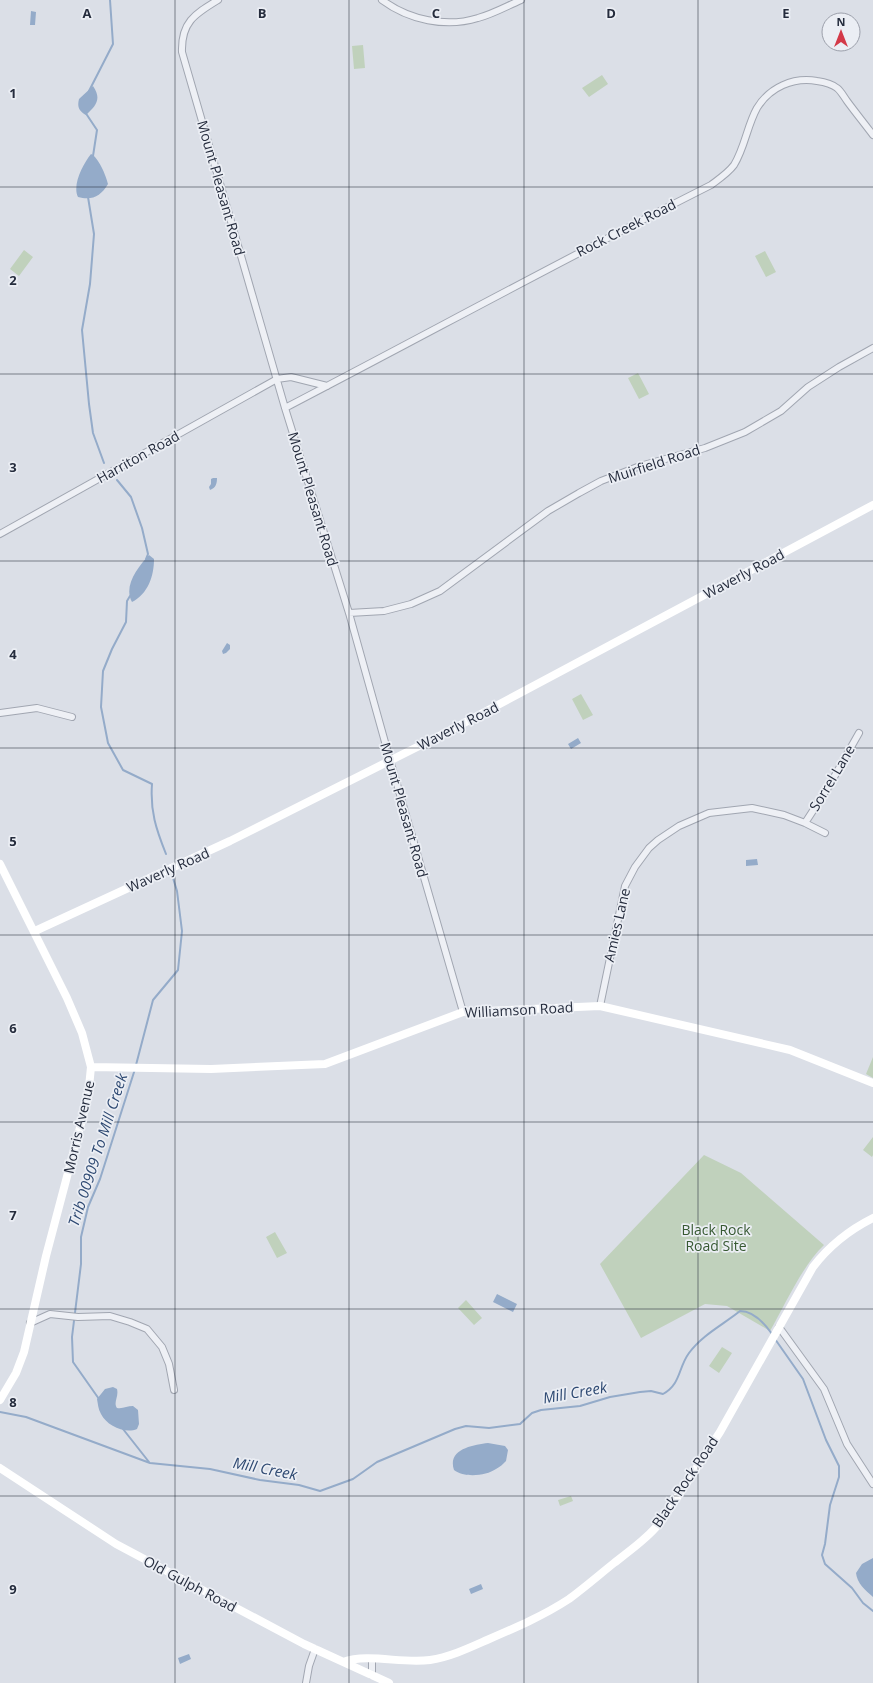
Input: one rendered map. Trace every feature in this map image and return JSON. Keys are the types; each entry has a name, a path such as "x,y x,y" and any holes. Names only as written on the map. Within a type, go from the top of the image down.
{"street":[{"name":"Mount Pleasant Road","path":"218,0 198,13 188,22 181,41 182,52 285,408 349,613 463,1012"},
{"path":"382,0 390,6 418,18 444,22 468,21 479,18 521,0"},
{"name":"Rock Creek Road","path":"285,408 514,288 599,241 711,185 734,165 757,108 764,98 782,85 798,80 810,80 824,82 837,88 873,135"},
{"name":"Muirfield Road","path":"349,613 384,611 411,604 440,591 548,512 579,493 601,481 640,466 705,448 745,432 781,411 814,383 873,348"},
{"path":"277,379 291,377 327,386"},
{"name":"Harriton Road","path":"0,534 277,379"},
{"name":"Waverly Road","path":"35,931 230,841 456,728 873,505"},
{"path":"0,713 37,708 72,717"},
{"name":"Sorrel Lane","path":"805,823 829,786 859,733"},
{"name":"Amies Lane","path":"600,1006 626,886 635,867 649,848 658,840 679,826 709,813 752,808 784,815 825,833"},
{"name":"Morris Avenue","path":"0,864 35,931 67,998 82,1033 91,1067 88,1097 84,1116 20,1364 1,1395"},
{"name":"Williamson Road","path":"91,1067 211,1069 325,1064 463,1012 600,1006 790,1050 873,1083"},
{"name":"Black Rock Road","path":"343,1662 354,1659 417,1661 451,1655 530,1621 562,1604 622,1557 659,1524 720,1432 776,1334 805,1279 822,1255 844,1236 873,1218"},
{"path":"30,1323 50,1314 78,1317 110,1316 130,1322 147,1330 162,1347 169,1364 174,1390"},
{"path":"776,1334 824,1389 847,1444 873,1484"},
{"name":"Old Gulph Road","path":"0,1468 116,1544 315,1649 389,1683"},
{"path":"306,1683 309,1666 315,1649"},
{"path":"372,1660 372,1675"}],"green space":[{"path":"363,45 365,68 354,69 352,46"},
{"path":"602,75 608,84 589,97 582,88"},
{"path":"24,250 33,257 19,276 10,269"},
{"path":"765,251 776,272 766,277 755,256"},
{"path":"638,373 649,394 639,399 628,378"},
{"path":"581,694 593,715 583,720 572,699"},
{"path":"873,1057 873,1078 866,1074"},
{"path":"873,1137 873,1155 872,1157 863,1150"},
{"name":"Black Rock Road Site","path":"704,1155 741,1173 824,1245 808,1264 794,1286 770,1331 727,1306 705,1304 641,1338 600,1264"},
{"path":"275,1232 287,1253 277,1258 266,1237"},
{"path":"466,1300 482,1318 474,1325 458,1308"},
{"path":"722,1347 732,1353 719,1373 709,1366"},
{"path":"571,1496 573,1501 560,1506 558,1500"}],"water":[{"path":"31,11 36,12 35,25 30,25"},
{"path":"93,86 97,95 97,102 86,115 79,108 79,99"},
{"path":"91,154 101,167 108,184 102,192 92,198 78,197 76,187 77,181"},
{"path":"217,478 215,487 210,490 209,487 211,484 211,479"},
{"path":"149,555 154,559 154,565 149,584 138,599 132,602 129,590 133,577 140,565"},
{"path":"227,643 230,645 230,649 223,654 222,651"},
{"path":"578,738 581,743 571,749 568,744"},
{"path":"757,859 758,865 746,866 746,860"},
{"path":"497,1294 517,1304 513,1312 493,1302"},
{"path":"113,1387 117,1389 117,1408 133,1406 138,1410 139,1424 137,1429 122,1430 117,1428 107,1422 101,1414 97,1399 105,1389"},
{"path":"488,1443 505,1446 508,1450 506,1461 500,1466 481,1475 463,1474 454,1470 454,1457 463,1449"},
{"path":"873,1558 873,1597 864,1589 856,1573 862,1564"},
{"path":"481,1584 483,1589 471,1594 469,1589"},
{"path":"189,1654 191,1659 180,1664 178,1658"}],"waterway":[{"name":"Trib 00909 To Mill Creek","path":"89,91 113,44 110,0"},
{"name":"Trib 00909 To Mill Creek","path":"85,112 97,130 93,156"},
{"name":"Trib 00909 To Mill Creek","path":"88,197 94,234 90,284 82,330 93,433 104,463"},
{"name":"Trib 00909 To Mill Creek","path":"117,480 131,497 142,528 148,554 146,559"},
{"name":"Trib 00909 To Mill Creek","path":"130,596 127,601 126,622 112,649 103,671 101,707 108,743 123,770 152,784 154,820 166,854"},
{"name":"Trib 00909 To Mill Creek","path":"136,1065 153,1000 178,970 182,931 177,891 173,878"},
{"name":"Trib 00909 To Mill Creek","path":"99,1399 73,1362 72,1337 81,1264 81,1237 88,1207 100,1179 135,1069"},
{"name":"Mill Creek","path":"0,1412 26,1417 150,1463 210,1469 260,1480 299,1485 320,1491 353,1479 377,1462 455,1429 466,1426 489,1428 520,1424 532,1413 541,1410 580,1406 610,1397 640,1392 651,1391 663,1394 669,1390 676,1381 685,1359 694,1347 707,1335 740,1311 750,1313 762,1322 772,1334"},
{"name":"Mill Creek","path":"775,1339 803,1379 826,1440 839,1466 839,1477 830,1505 825,1544 822,1555 825,1564 852,1588 863,1603 873,1611"},
{"name":"Trib 00909 To Mill Creek","path":"123,1429 149,1462"}]}
